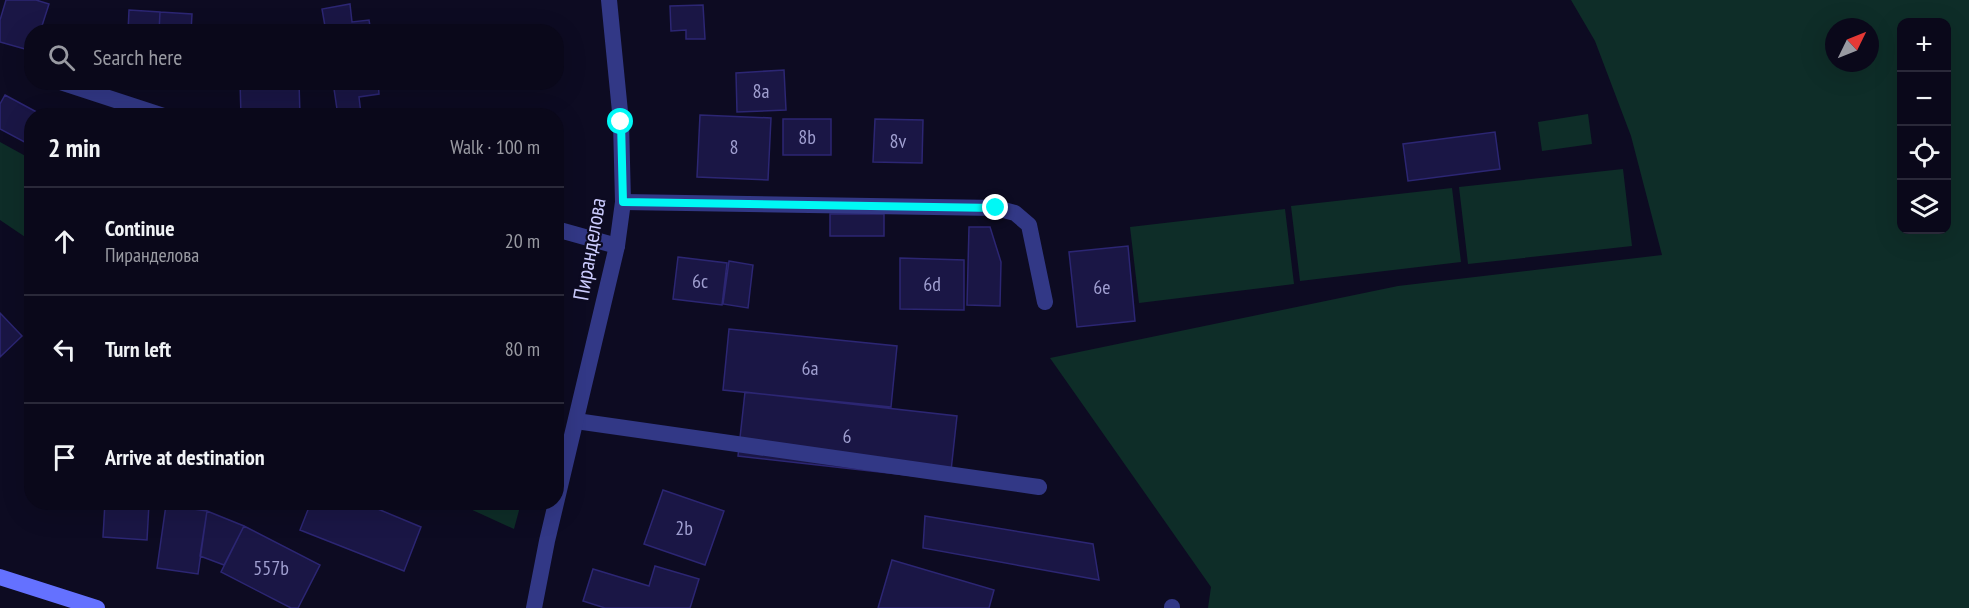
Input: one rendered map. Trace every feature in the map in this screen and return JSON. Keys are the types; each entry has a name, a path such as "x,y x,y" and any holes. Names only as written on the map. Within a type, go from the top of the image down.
{"main road":[{"path":"0,577 94,607"}],"street":[{"name":"Пиранделова","path":"564,474 617,246 623,202 621,122 609,0"},
{"path":"84,90 140,108"},
{"path":"623,202 996,208 1015,213 1029,225 1045,302"},
{"path":"564,230 617,246"},
{"path":"576,421 1039,487"},
{"name":"Пиранделова","path":"534,608 556,510"}],"green space":[{"path":"1571,0 1969,0 1969,608 1208,608 1211,587 1050,358 1398,286 1662,255 1631,136 1595,41"},
{"path":"1588,114 1592,144 1542,151 1538,122"},
{"path":"0,142 24,155 24,236 0,220"},
{"path":"1623,169 1632,246 1468,264 1459,187"},
{"path":"1452,188 1461,262 1300,281 1291,206"},
{"path":"1285,209 1294,284 1139,303 1130,227"},
{"path":"472,510 519,510 514,529"}],"building":[{"path":"6,0 36,0 49,4 43,24 24,24 24,49 0,42 0,20"},
{"path":"350,4 352,22 369,20 370,24 325,24 322,9"},
{"path":"703,5 705,39 686,39 686,30 671,31 670,6"},
{"path":"129,10 160,12 159,24 128,24"},
{"path":"160,12 192,14 191,24 159,24"},
{"path":"784,70 786,110 737,112 736,73"},
{"path":"240,90 299,90 300,108 241,108"},
{"path":"334,90 379,90 379,94 359,97 360,108 337,108"},
{"path":"5,95 29,108 24,108 24,142 0,129 0,104"},
{"path":"700,115 771,118 768,180 697,177"},
{"path":"783,119 831,119 831,155 783,155"},
{"path":"875,119 923,120 922,163 873,162"},
{"path":"1495,132 1500,169 1408,181 1403,144"},
{"path":"830,214 884,214 884,236 830,236"},
{"path":"969,227 990,227 1001,262 1000,306 967,305"},
{"path":"1128,246 1135,321 1077,327 1069,252"},
{"path":"678,257 727,263 722,305 673,299"},
{"path":"900,258 964,260 964,310 900,309"},
{"path":"729,261 753,265 748,308 723,304"},
{"path":"0,313 22,336 0,357"},
{"path":"729,329 897,346 891,407 723,390"},
{"path":"745,392 957,416 950,480 738,456"},
{"path":"663,490 724,511 705,565 644,544"},
{"path":"105,510 149,510 147,540 103,537"},
{"path":"165,510 207,511 198,574 157,568"},
{"path":"308,510 380,510 421,527 404,571 300,530"},
{"path":"207,511 244,526 224,565 200,556"},
{"path":"925,516 1093,544 1099,580 923,548"},
{"path":"244,526 320,565 298,608 291,608 221,572"},
{"path":"892,560 994,590 989,608 878,608"},
{"path":"655,566 699,579 690,608 605,608 583,601 593,569 649,586"}],"route":[{"path":"621,122 623,202 996,208"}]}
